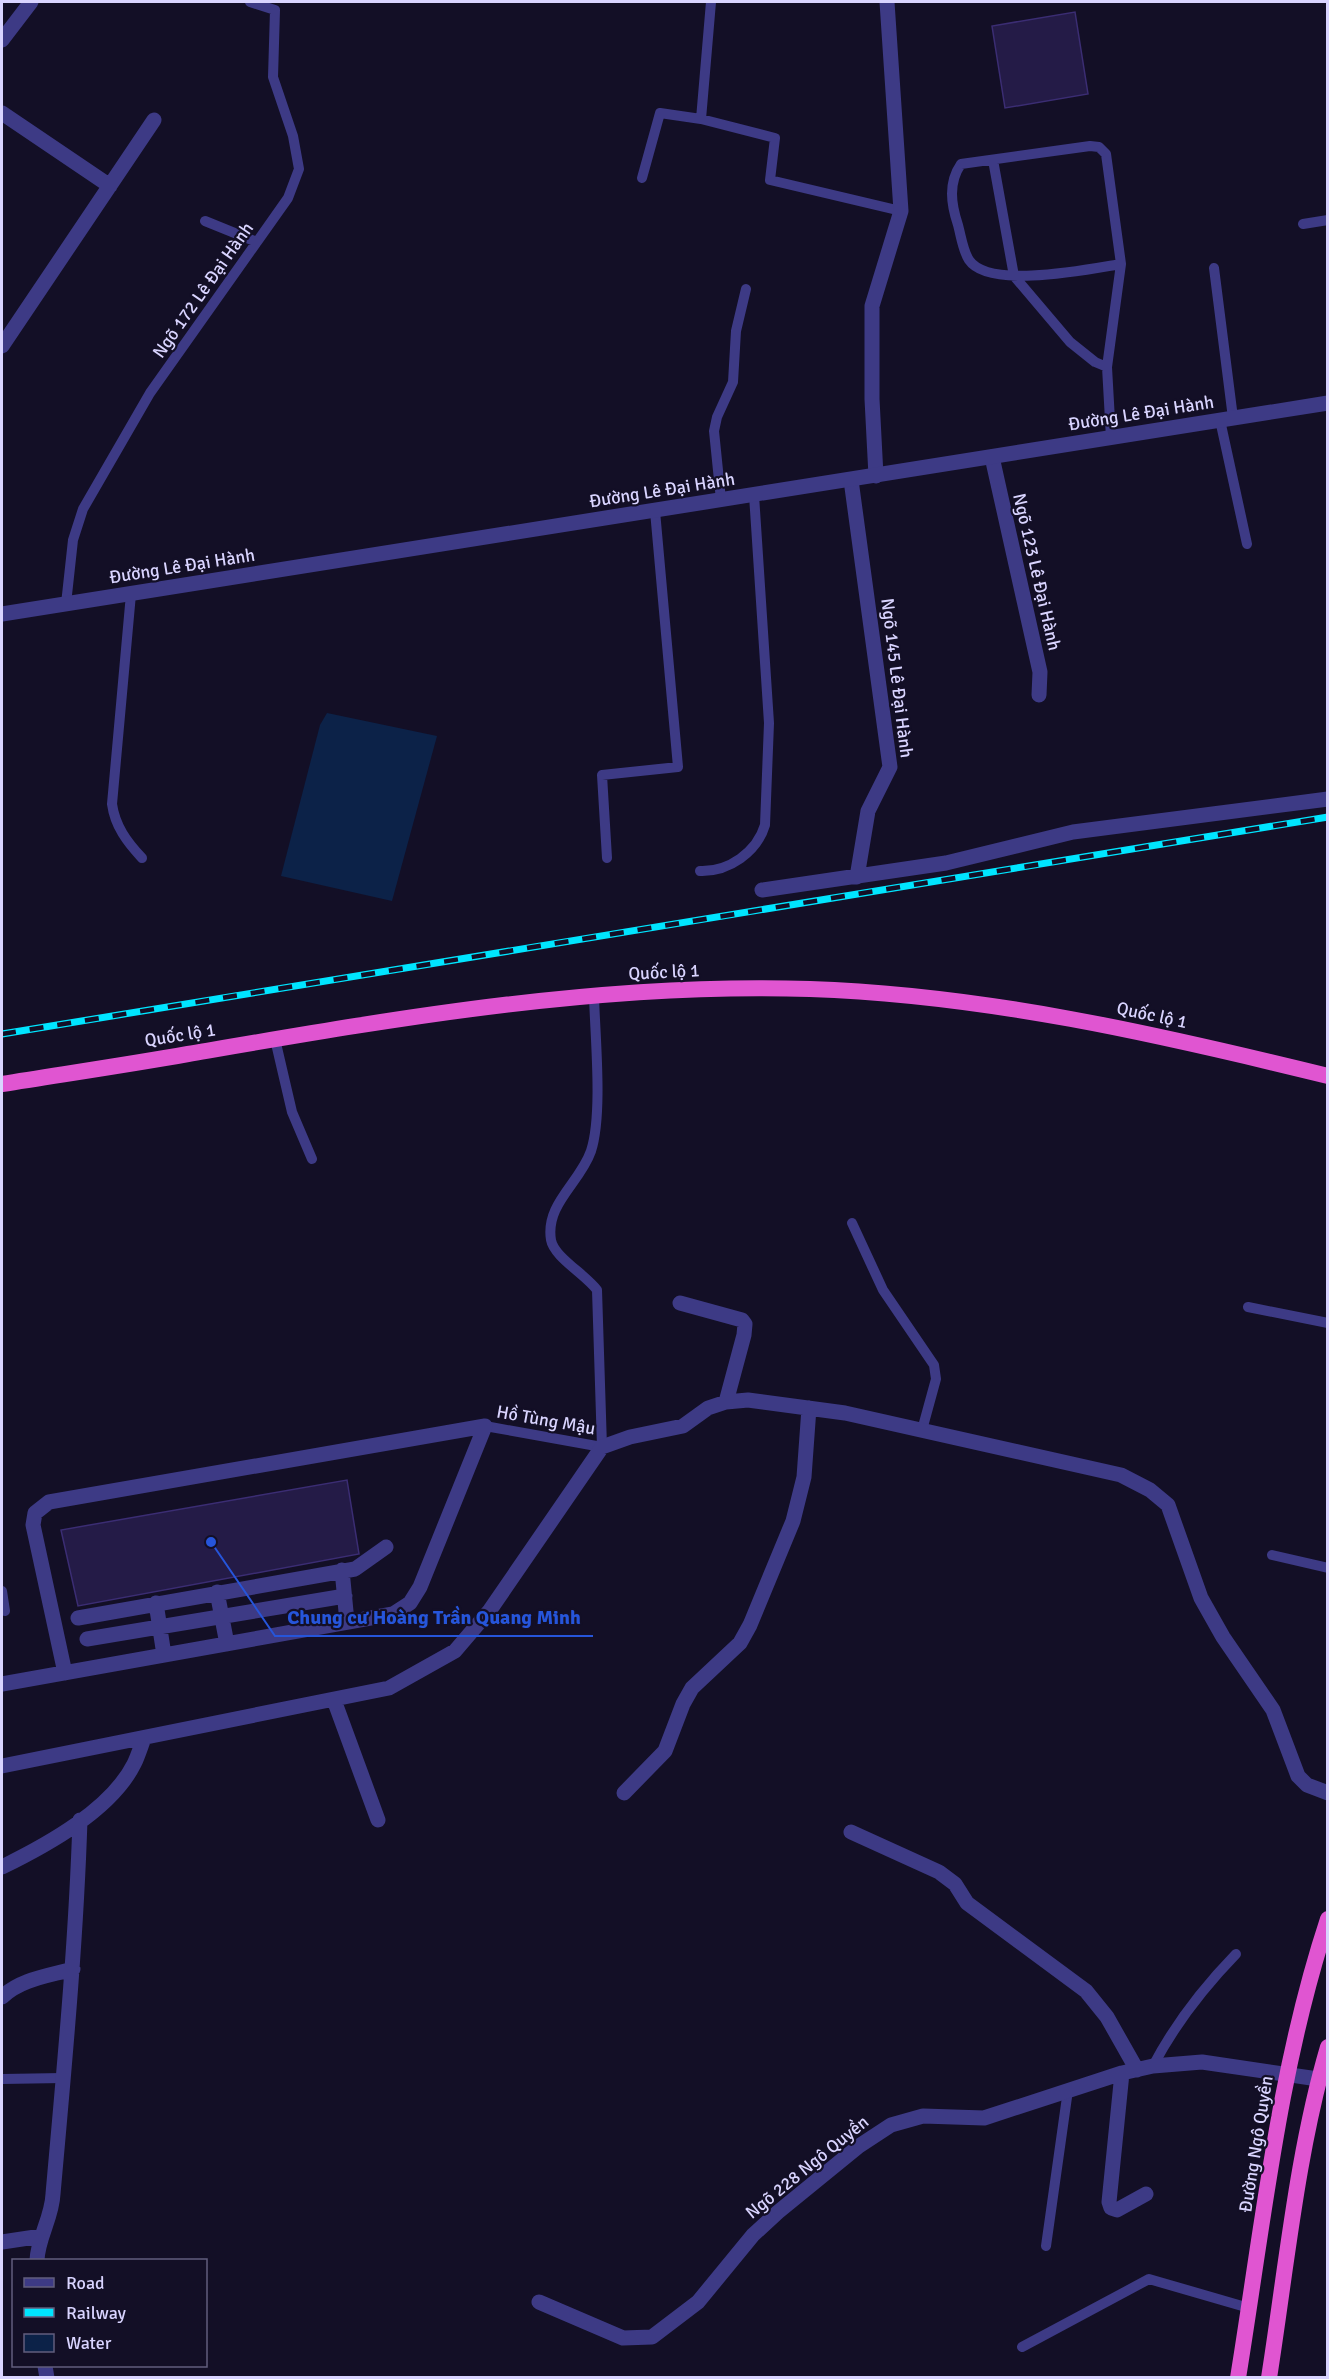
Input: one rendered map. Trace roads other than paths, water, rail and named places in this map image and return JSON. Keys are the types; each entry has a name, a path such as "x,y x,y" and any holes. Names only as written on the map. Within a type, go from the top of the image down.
{"highway":[{"name":"Quốc lộ 1","path":"2,1084 365,1023 594,996 713,988 811,989 932,998 1062,1016 1328,1076"},
{"name":"Đường Ngô Quyền","path":"1238,2378 1287,2076 1302,2006 1328,1919"},
{"path":"1269,2378 1318,2079 1328,2047"}],"street":[{"path":"2,40 32,2"},
{"path":"876,476 872,399 872,306 901,211 887,2"},
{"path":"2,113 110,186"},
{"path":"2,346 154,120"},
{"name":"Đường Lê Đại Hành","path":"2,614 1328,403"},
{"name":"Ngõ 123 Lê Đại Hành","path":"992,457 1040,672 1039,695"},
{"name":"Ngõ 145 Lê Đại Hành","path":"851,480 890,767 868,811 857,877"},
{"path":"762,890 946,863 1073,832 1328,800"},
{"path":"680,1303 742,1320 745,1324 726,1401"},
{"path":"2,1766 389,1688 455,1651 490,1610 602,1447 630,1437 682,1426 708,1408 726,1401 748,1400 845,1413 922,1430 1120,1475 1150,1490 1168,1505 1201,1598 1223,1637 1273,1710 1298,1776 1307,1785 1328,1793"},
{"path":"624,1793 665,1751 682,1704 692,1688 740,1643 750,1625 793,1521 804,1477 809,1408"},
{"path":"2,1684 393,1614 410,1603 420,1587 485,1426"},
{"path":"66,1673 33,1525 34,1513 49,1502 485,1426"},
{"path":"78,1618 342,1570 363,1565 386,1547"},
{"path":"342,1570 347,1622"},
{"path":"279,1581 283,1606"},
{"path":"217,1592 226,1644"},
{"path":"87,1639 345,1596"},
{"path":"156,1604 164,1655"},
{"path":"334,1700 378,1820"},
{"path":"2,1867 37,1850 104,1804 134,1765 144,1738"},
{"path":"37,2259 53,2199 72,1969 80,1820"},
{"path":"851,1832 939,1872 955,1884 967,1903 1086,1991 1107,2017 1129,2072 1108,2202 1111,2208 1117,2210 1146,2194"},
{"path":"2,1997 11,1988 31,1980 72,1969"},
{"name":"Ngõ 228 Ngô Quyền","path":"539,2302 623,2338 652,2337 675,2322 698,2302 753,2235 778,2212 859,2146 891,2125 923,2116 984,2118 1068,2090 1153,2066 1202,2062 1318,2079"},
{"path":"2,2242 42,2236"}],"lane":[{"name":"Ngõ 172 Lê Đại Hành","path":"66,604 73,540 83,509 150,393 288,198 299,169 293,136 273,77 275,10 250,2"},
{"path":"700,119 711,2"},
{"path":"642,178 660,113 700,119 774,138 770,180 901,211"},
{"path":"1111,438 1107,367 1121,264 1106,154 1099,147 961,164 954,174 951,190 955,217 970,261 995,274 1014,276 1121,264"},
{"path":"993,160 1014,276 1070,342 1095,362 1107,367"},
{"path":"205,220 257,242"},
{"path":"1303,224 1328,220"},
{"path":"1214,268 1226,419 1247,544"},
{"path":"721,500 714,431 717,417 733,382 736,331 746,290"},
{"path":"700,871 714,872 740,859 760,840 765,825 769,723 754,495"},
{"path":"607,858 602,775 678,767 655,511"},
{"path":"130,594 112,804 114,818 122,833 142,858"},
{"path":"594,996 597,1101 592,1149 579,1177 555,1209 551,1238 554,1250 587,1277 597,1290 602,1447"},
{"path":"274,1039 292,1112 312,1159"},
{"path":"852,1223 883,1290 934,1365 936,1379 922,1430"},
{"path":"1248,1307 1328,1323"},
{"name":"Hồ Tùng Mậu","path":"485,1426 602,1447"},
{"path":"1272,1555 1328,1568"},
{"path":"2,1592 5,1611"},
{"path":"1153,2066 1181,2019 1216,1974 1236,1954"},
{"path":"2,2079 63,2078"},
{"path":"1046,2246 1068,2090"},
{"path":"1023,2347 1149,2279 1250,2308"}],"water":[{"path":"327,713 437,736 392,901 281,876 320,725"}],"railway":[{"path":"2,1034 1328,817"}],"place":[{"name":"Chung cư Hoàng Trần Quang Minh","path":"211,1542"}]}
